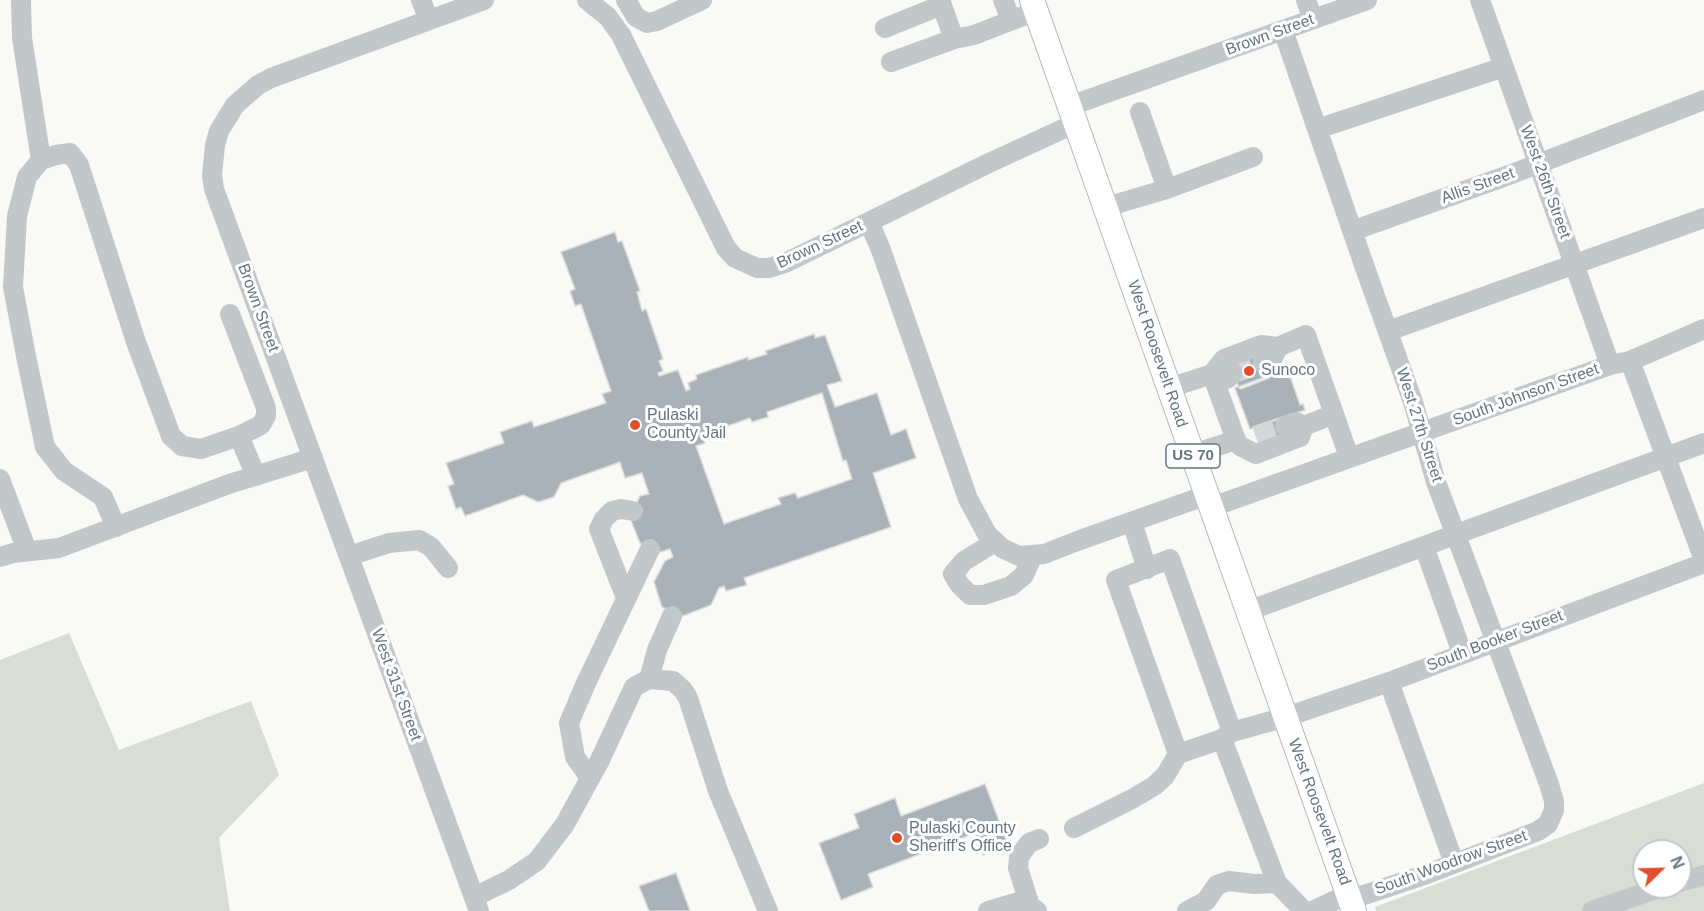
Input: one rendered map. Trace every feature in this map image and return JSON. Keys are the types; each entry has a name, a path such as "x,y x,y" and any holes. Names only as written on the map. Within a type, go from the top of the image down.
{"main road":[{"name":"West Roosevelt Road","path":"1034,5 1352,904"}],"street":[{"path":"21,0 22,38 41,160"},
{"path":"421,0 429,20"},
{"name":"Brown Street","path":"313,458 214,189 212,160 219,131 226,117 240,100 258,85 271,78 484,0"},
{"name":"Brown Street","path":"587,0 608,17 621,35 722,242 735,258 757,268 770,268 785,263 989,163 1073,114 1283,30 1310,9 1367,0"},
{"path":"626,0 636,17 646,23 657,21 702,0"},
{"path":"1003,0 1011,20"},
{"name":"West 26th Street","path":"1480,0 1610,365"},
{"path":"885,28 941,3 954,39"},
{"path":"891,62 954,39 974,35 1011,20 1034,5"},
{"name":"West 27th Street","path":"1283,30 1413,402 1455,535 1549,784 1554,801 1552,818"},
{"path":"1317,129 1504,67"},
{"name":"Allis Street","path":"1352,231 1704,100"},
{"path":"1140,112 1167,189"},
{"path":"116,527 103,497 64,471 45,447 13,287 17,216 27,177 41,160 56,154 70,153 79,165 136,342 171,436 182,446 201,449 239,436 261,425 266,416 266,408 230,314"},
{"path":"1106,207 1167,189 1253,157"},
{"path":"1388,331 1704,218"},
{"path":"869,222 881,250 968,499 987,534 995,542 1019,556 1033,555 1024,575 1011,586 984,595 970,595 958,584 953,574 964,561 995,542"},
{"name":"South Johnson Street","path":"1033,555 1044,554 1132,522 1209,501 1422,433 1610,365 1630,361 1704,329"},
{"path":"1334,414 1294,426 1300,437 1256,454 1244,441 1224,359 1261,345 1269,360 1306,335 1334,414 1349,457"},
{"path":"246,355 271,345"},
{"path":"1630,361 1704,561"},
{"path":"1169,388 1227,376"},
{"path":"239,436 256,476"},
{"path":"1192,454 1244,441"},
{"path":"1248,611 1704,443"},
{"path":"0,558 27,551 59,548 256,476 313,458"},
{"name":"West 31st Street","path":"313,458 477,904"},
{"path":"0,479 27,551"},
{"path":"626,598 599,530 612,511 621,509 633,511"},
{"path":"1132,522 1147,569"},
{"path":"349,556 389,543 419,540 431,547 448,568"},
{"path":"1424,546 1462,653"},
{"path":"590,778 575,757 569,723 650,549"},
{"path":"1074,828 1132,800 1154,786 1165,776 1178,754 1116,580 1170,559 1277,883 1304,911"},
{"name":"South Booker Street","path":"1178,754 1389,682 1704,561"},
{"path":"649,679 657,650 672,616"},
{"path":"477,904 537,861 565,824 634,687 649,679 673,681 683,690 688,699 718,791 768,911"},
{"path":"1389,682 1454,863"},
{"name":"South Woodrow Street","path":"1312,911 1340,898 1352,904 1364,895 1538,831 1552,818"},
{"path":"988,911 1032,905 1018,868 1019,857 1029,843 1039,839"},
{"path":"1187,911 1206,901 1217,885 1229,881 1254,884 1277,883"},
{"path":"1592,911 1634,904"}],"shaded area":[{"path":"69,633 119,750 251,701 279,775 219,838 230,911 0,911 0,660"},
{"path":"1704,783 1704,911 1376,911 1375,907"}],"building":[{"name":"Pulaski County Jail","path":"615,232 618,242 622,241 640,291 637,292 642,311 646,309 663,359 659,361 663,371 658,373 659,376 678,370 686,391 690,389 688,383 697,379 696,375 748,357 748,360 767,354 765,351 814,334 815,338 825,335 842,381 827,385 835,407 877,393 891,435 906,429 916,458 873,473 891,527 744,578 747,585 726,591 724,586 719,588 711,605 683,616 662,607 654,582 665,561 673,557 670,549 660,552 640,543 630,518 640,496 649,494 642,473 625,478 620,462 561,483 554,497 538,502 523,495 465,516 461,507 456,509 448,486 454,484 446,463 504,443 500,432 532,421 534,427 606,403 602,394 611,391 581,304 575,306 570,291 575,289 561,252","holes":["822,393 843,461 846,460 852,479 798,498 795,493 778,498 781,504 724,524 696,446 705,443 702,435 750,418 752,422 768,417 767,412"]},
{"name":"Sunoco","path":"1259,354 1269,378 1239,388 1230,365"},
{"path":"1291,369 1293,375 1290,376 1300,405 1303,404 1305,410 1250,429 1235,388"},
{"name":"Sunoco","path":"1282,417 1288,436 1260,446 1253,427"},
{"name":"Pulaski County Sheriff's Office","path":"985,784 1008,845 983,855 975,833 868,874 873,887 841,900 819,843 859,828 854,814 895,798 901,816"},
{"path":"676,873 690,911 649,911 639,886"}],"tunnel":[{"path":"1233,373 1263,363"},
{"path":"1256,436 1285,426"}],"place":[{"name":"Sunoco","path":"1249,371"},
{"name":"Pulaski County Jail","path":"635,425"},
{"name":"Pulaski County Sheriff's Office","path":"897,838"}]}
